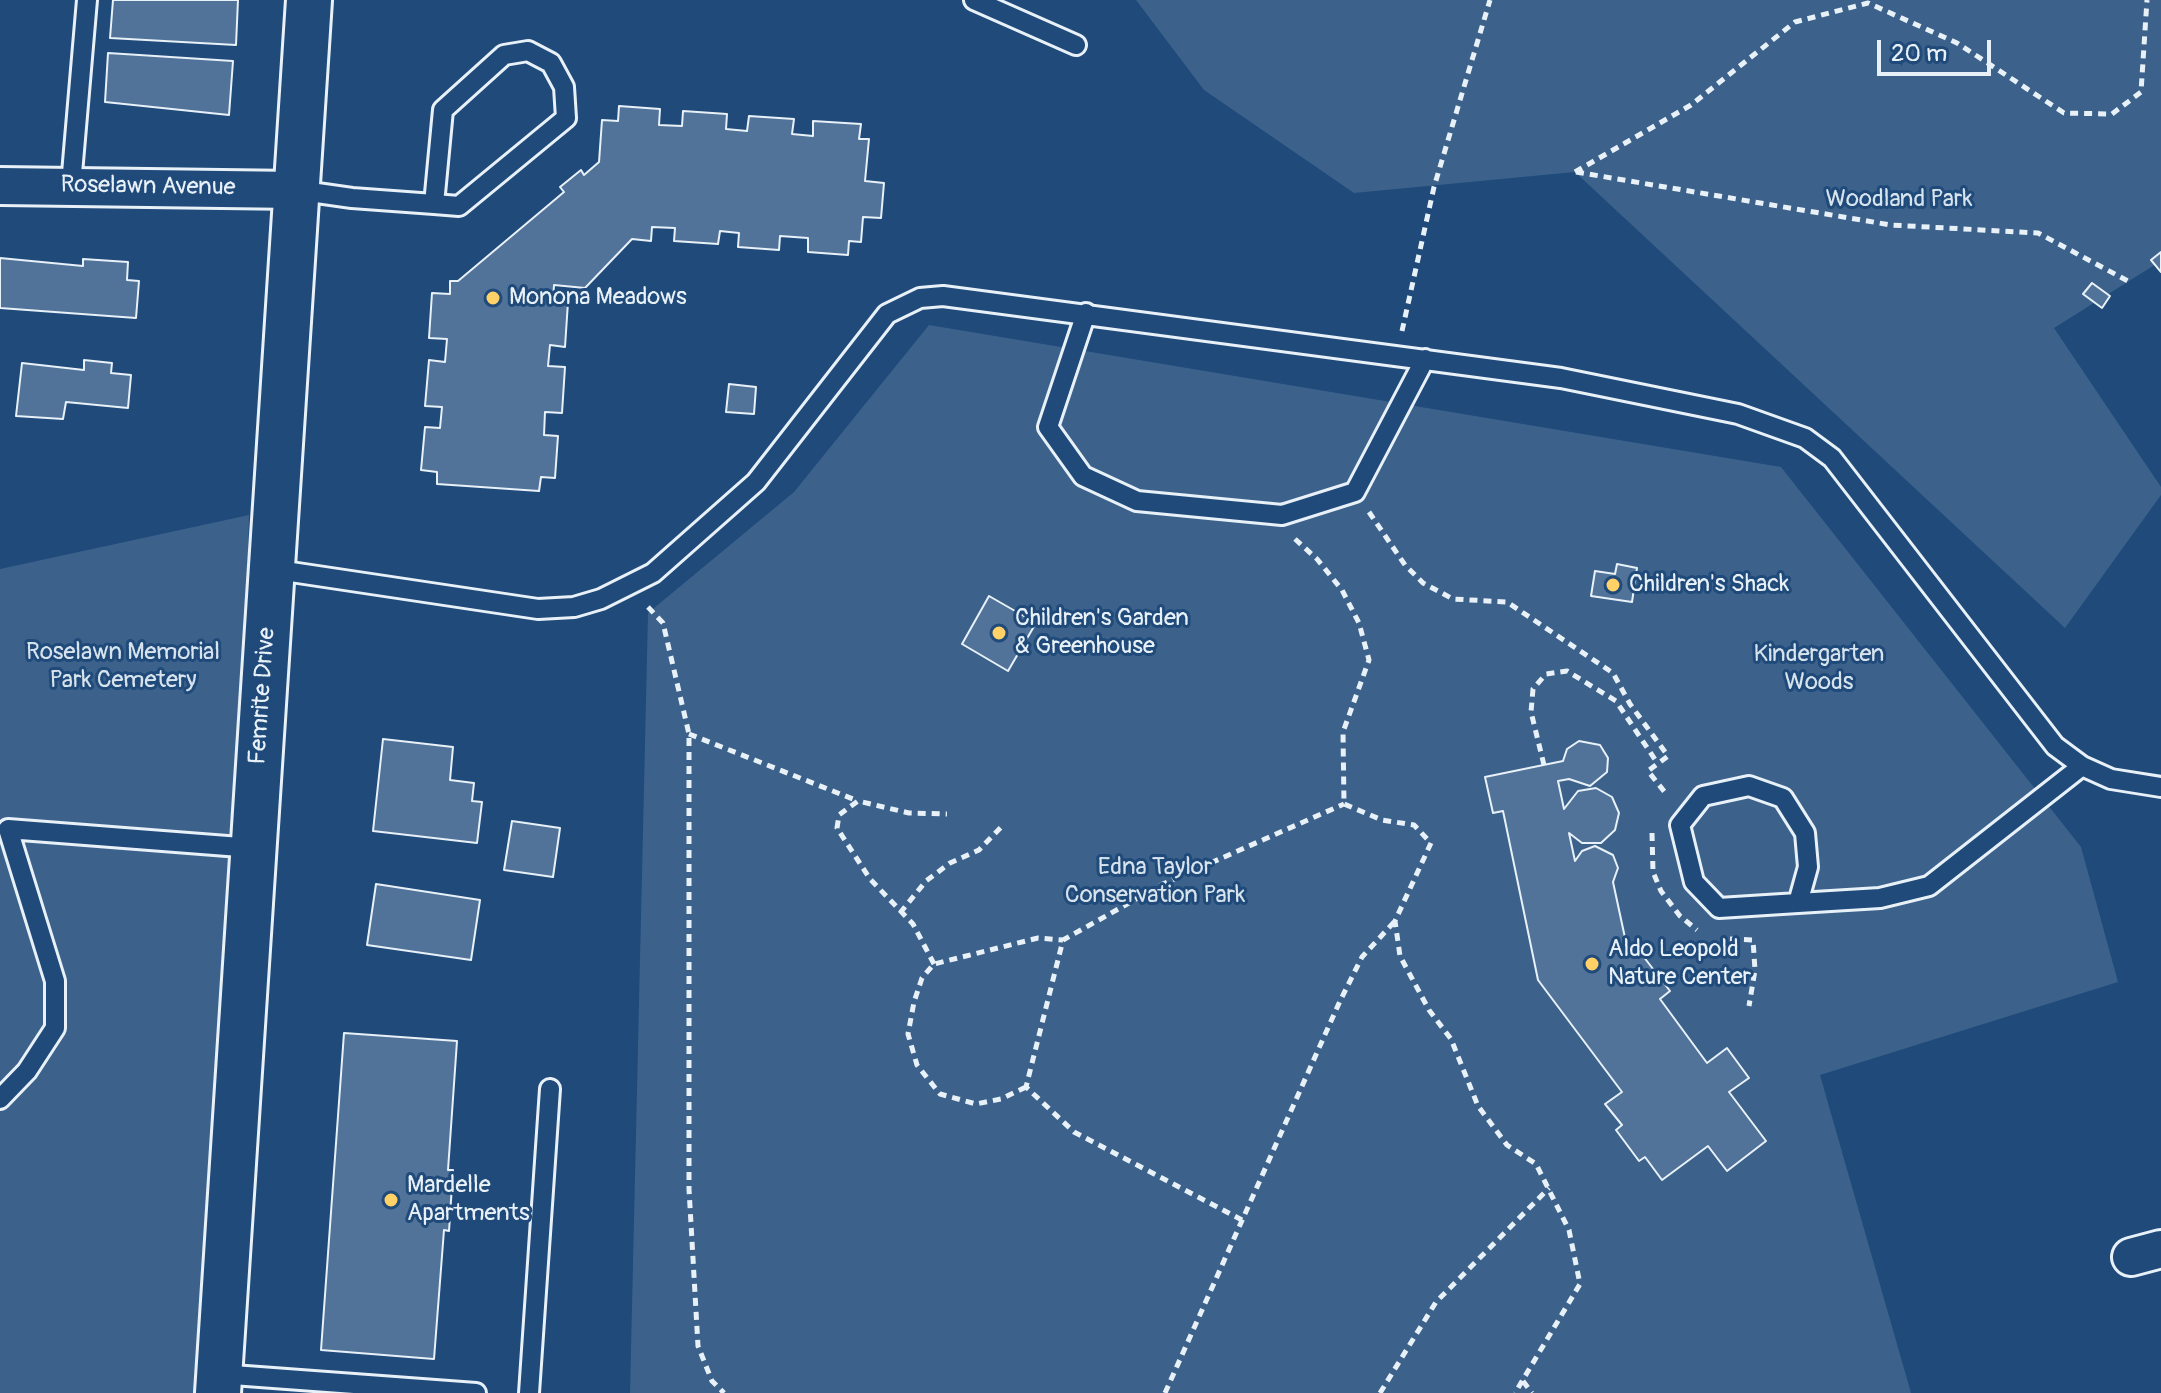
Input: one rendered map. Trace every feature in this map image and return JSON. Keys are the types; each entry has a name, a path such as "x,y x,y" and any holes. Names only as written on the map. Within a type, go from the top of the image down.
{"street":[{"name":"Femrite Drive","path":"218,1383 309,0"},
{"name":"Roselawn Avenue","path":"0,186 296,190"}],"lane":[{"path":"71,185 87,0"},
{"path":"974,0 1076,45"},
{"path":"296,190 434,204 459,206 566,118 564,87 551,63 528,51 504,55 443,110 434,204"},
{"path":"271,569 538,609 574,607 630,587 721,517 756,482 797,435 860,344 897,306 920,298 943,296 1561,378 1738,414 1805,438 1832,458 1947,602 2032,720 2055,746 2082,766 2111,779 2161,787"},
{"path":"1086,313 1048,427 1083,476 1137,501 1282,515 1355,492 1425,359"},
{"path":"1798,903 1808,867 1805,833 1783,798 1749,786 1703,796 1680,825 1694,882 1719,908 1880,898 1929,886 2082,766"},
{"path":"0,1099 27,1071 55,1028 55,981 8,829 253,848"},
{"path":"529,1393 550,1089"},
{"path":"218,1383 476,1393"}],"path":[{"path":"1397,355 1434,187 1490,0"},
{"path":"2128,281 2038,233 1891,225 1575,172 1691,105 1795,22 1868,3 1957,43 2064,113 2112,114 2141,92 2147,0"},
{"path":"1355,492 1405,565 1423,583 1453,599 1474,603 1507,602 1613,673 1630,704 1668,756 1648,771 1669,797 1661,809"},
{"path":"1262,513 1317,559 1342,590 1359,623 1369,660 1343,732 1344,804"},
{"path":"630,587 663,623 689,734 690,1205 698,1346 712,1381 724,1393"},
{"path":"1544,765 1531,712 1533,689 1546,674 1567,671 1616,701 1658,764"},
{"path":"689,734 858,801 909,813 947,814"},
{"path":"858,801 839,815 837,828 870,879 913,924 934,964"},
{"path":"1026,1087 1001,1099 976,1104 940,1094 917,1065 908,1034 922,978 934,964 1038,938 1063,940 1163,884 1344,804 1382,820 1414,825 1431,843 1395,921 1362,957 1340,1001 1165,1393"},
{"path":"1654,821 1650,844 1653,872 1661,891 1680,916 1698,930 1711,934"},
{"path":"900,913 926,881 950,863 979,850 1004,824"},
{"path":"1395,921 1400,956 1429,1010 1451,1039 1478,1106 1507,1145 1536,1164 1569,1230 1580,1284 1515,1393"},
{"path":"1725,938 1753,940 1755,970 1749,1006"},
{"path":"1026,1087 1063,940"},
{"path":"1026,1087 1074,1132 1242,1220"},
{"path":"1380,1393 1436,1302 1549,1188"},
{"path":"1522,1381 1532,1393"}],"green space":[{"name":"Woodland Park","path":"1136,0 2161,0 2161,261 2054,328 2161,487 2161,495 2065,628 1575,172 1354,193 1204,90"},
{"name":"Edna Taylor Conservation Park","path":"929,325 1781,467 2081,847 2118,982 1820,1075 1911,1393 630,1393 648,613 794,492"},
{"name":"Roselawn Memorial Park Cemetery","path":"249,515 231,1198 218,1393 0,1393 0,569"}],"building":[{"path":"113,0 238,0 236,45 110,38"},
{"path":"108,53 233,61 229,115 105,102"},
{"name":"Monona Meadows","path":"619,106 660,109 659,125 682,126 683,111 727,114 726,129 747,131 749,116 794,119 792,134 813,136 813,121 861,124 859,139 869,139 865,181 884,183 881,218 863,217 861,242 849,241 848,255 808,252 808,238 780,236 779,250 738,247 739,233 720,231 718,244 674,241 675,228 652,227 651,241 632,239 585,288 554,285 553,301 568,302 565,347 550,345 548,366 565,367 562,413 545,412 544,435 558,436 555,478 541,477 539,491 437,484 437,472 421,470 425,427 440,428 442,407 425,406 429,360 445,362 447,339 429,338 432,293 450,294 450,281 458,281 564,192 560,187 581,170 584,175 599,162 602,120 618,121"},
{"path":"2161,252 2161,272 2151,260"},
{"path":"0,258 83,266 83,259 128,262 127,280 139,281 136,318 0,308"},
{"path":"2092,283 2110,296 2102,308 2083,294"},
{"path":"84,360 112,363 111,373 131,375 128,408 66,402 63,419 16,416 22,363 84,370"},
{"path":"729,384 756,387 754,414 726,412"},
{"name":"Children's Shack","path":"1617,564 1637,568 1632,602 1591,596 1595,571 1615,574"},
{"name":"Children's Garden & Greenhouse","path":"989,596 1036,623 1008,671 962,644"},
{"path":"383,739 453,747 450,780 474,783 472,801 482,802 477,843 373,831"},
{"name":"Aldo Leopold Nature Center","path":"1579,741 1600,745 1608,758 1607,772 1590,786 1569,779 1558,781 1564,809 1578,791 1596,788 1612,797 1619,813 1615,830 1601,843 1582,843 1569,833 1575,861 1582,851 1595,846 1613,855 1618,868 1613,882 1627,947 1633,943 1670,991 1660,999 1707,1063 1727,1048 1749,1078 1729,1092 1766,1141 1727,1171 1708,1146 1662,1180 1645,1157 1639,1161 1616,1130 1622,1125 1605,1104 1622,1092 1538,980 1503,811 1493,813 1485,777 1563,761 1567,749"},
{"path":"512,821 560,828 553,877 504,870"},
{"path":"376,884 480,900 471,960 367,945"},
{"name":"Mardelle Apartments","path":"344,1033 457,1041 448,1170 453,1170 449,1231 444,1230 434,1359 321,1350"}],"place":[{"name":"Monona Meadows","path":"493,298"},
{"name":"Children's Shack","path":"1613,585"},
{"name":"Children's Garden & Greenhouse","path":"999,633"},
{"name":"Aldo Leopold Nature Center","path":"1592,964"},
{"name":"Mardelle Apartments","path":"391,1200"}],"park label":[{"name":"Kindergarten Woods","path":"1819,669"}]}
